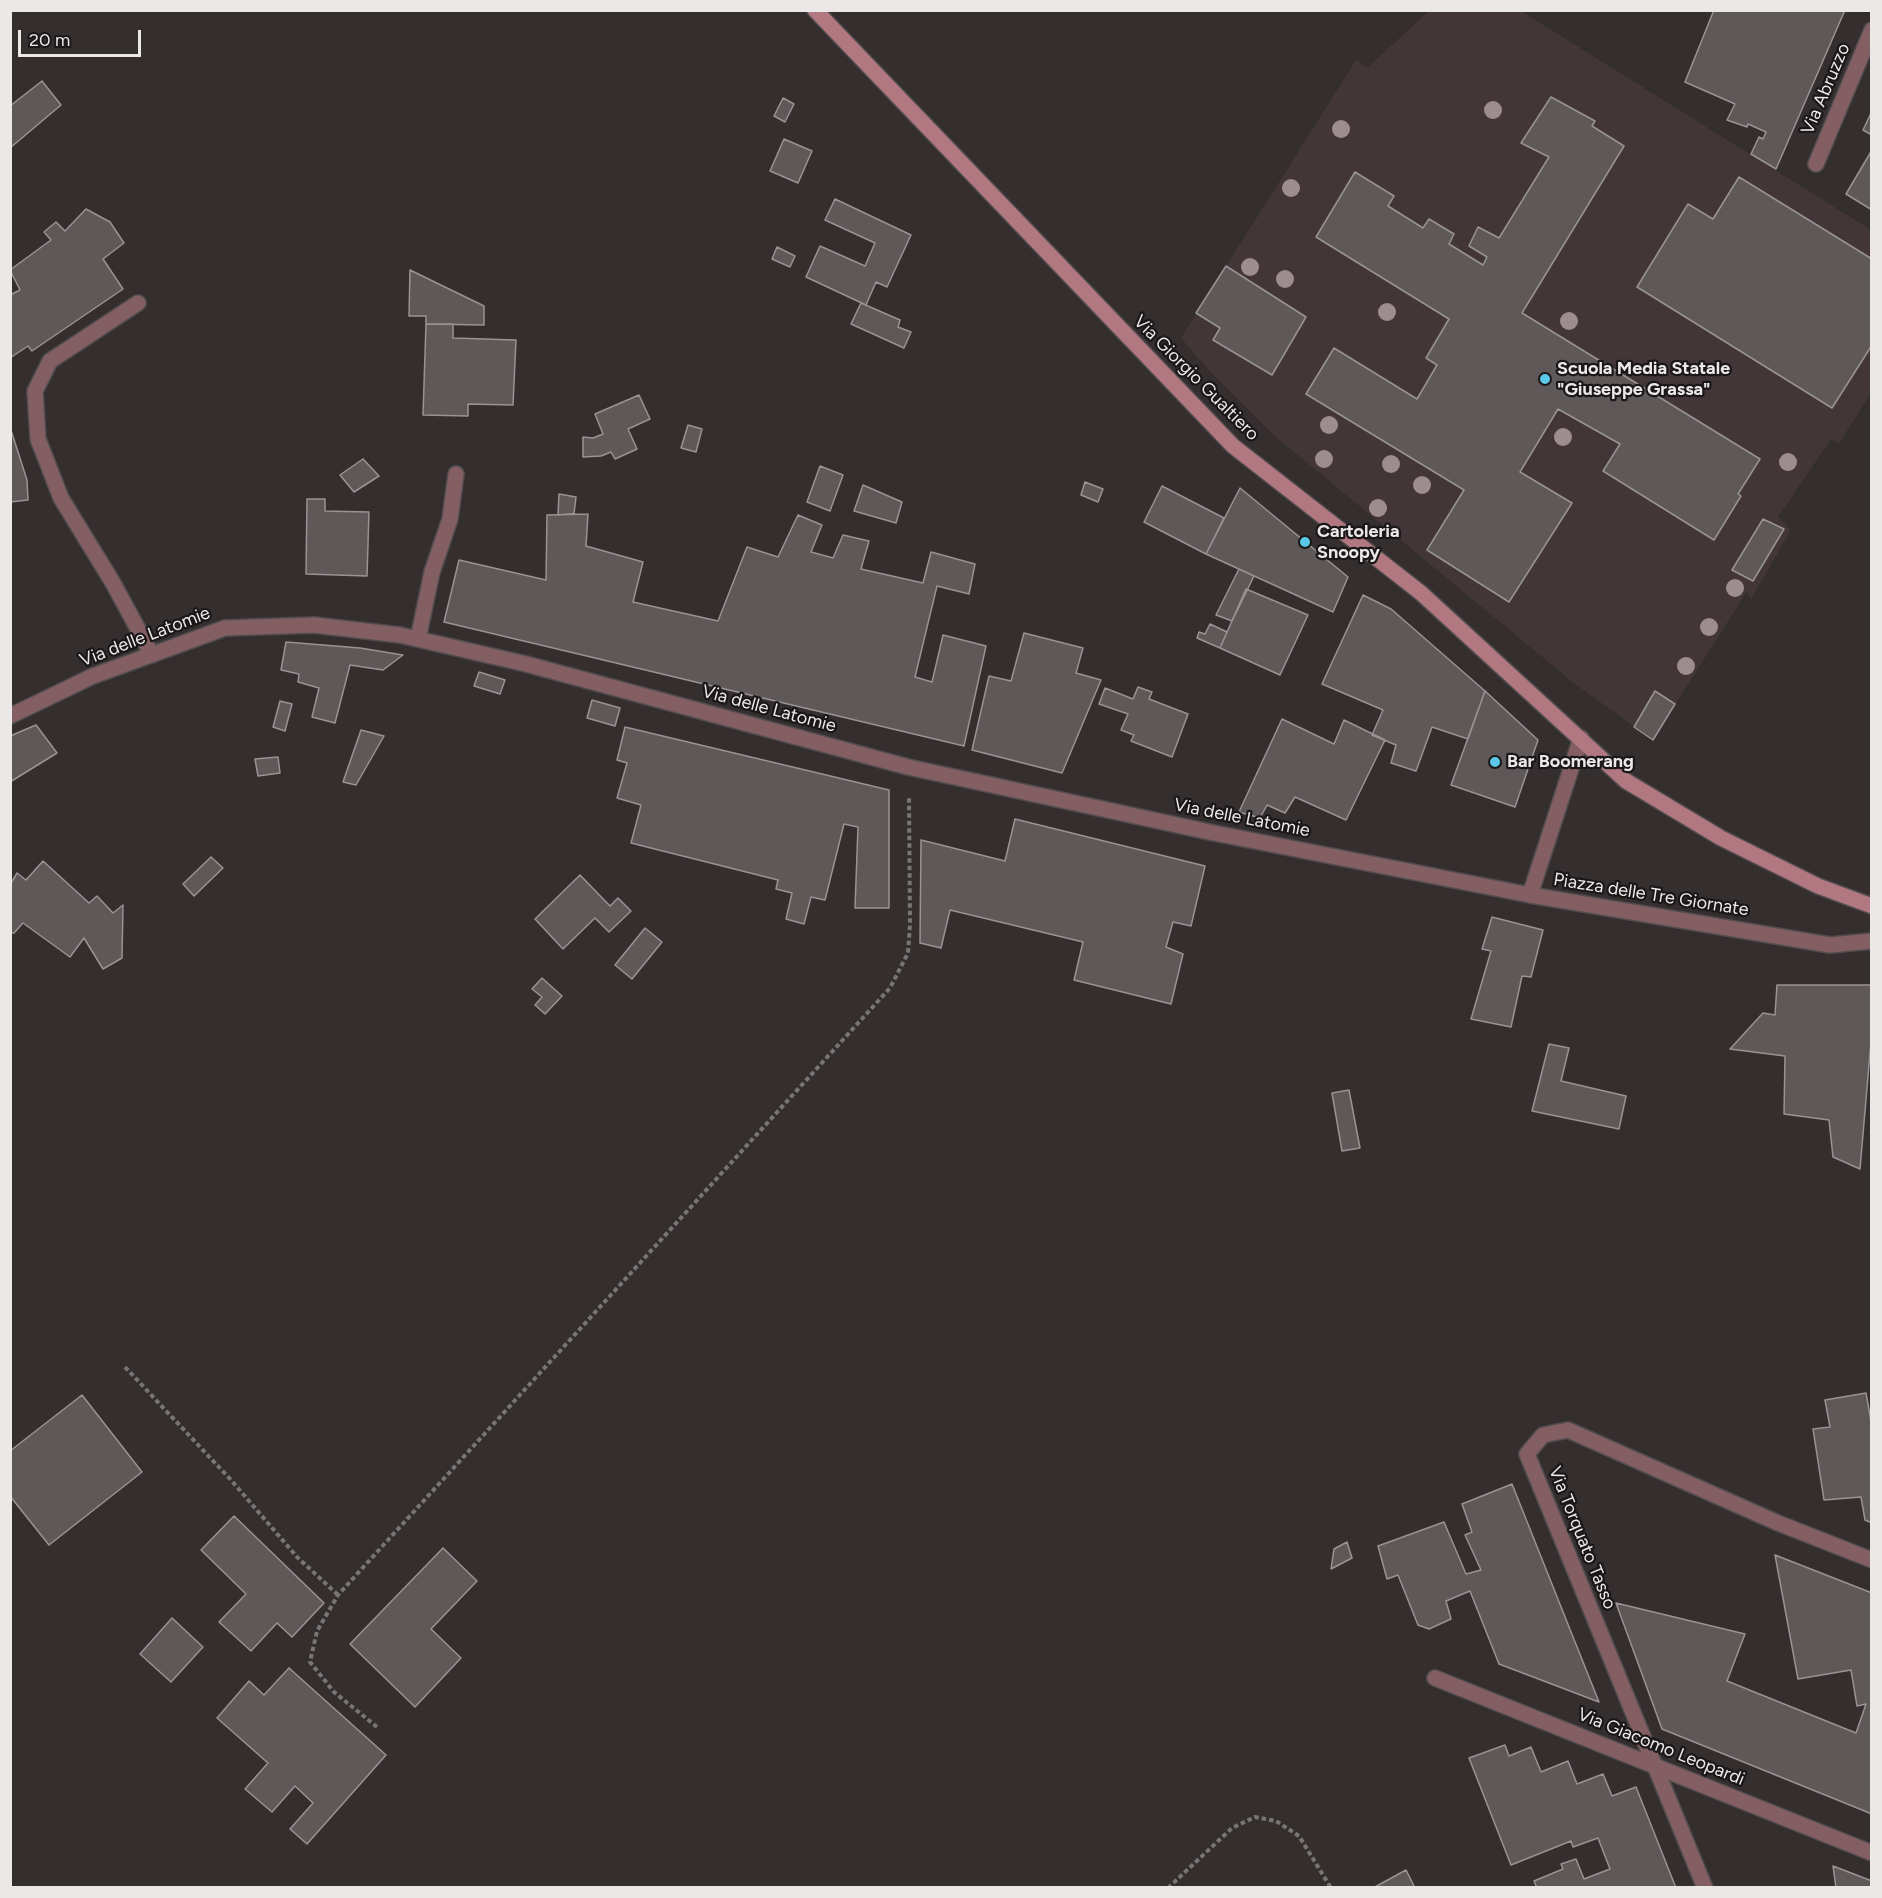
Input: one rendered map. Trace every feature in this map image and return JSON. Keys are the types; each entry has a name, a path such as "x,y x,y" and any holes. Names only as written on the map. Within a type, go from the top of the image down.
{"street":[{"name":"Via Giorgio Gualtiero","path":"815,10 1233,446 1421,592 1581,738"},
{"name":"Via Abruzzo","path":"1816,164 1872,30"},
{"path":"138,303 50,361 34,391 38,439 61,498 152,654"},
{"path":"418,639 432,572 450,519 456,474"},
{"name":"Via delle Latomie","path":"10,716 93,676 225,628 314,625 418,639 526,664 908,767 1214,833 1530,895"},
{"name":"Piazza delle Tre Giornate","path":"1581,738 1530,895 1830,945 1872,941"},
{"path":"1581,738 1626,782 1720,838 1818,886 1872,906"},
{"name":"Via Torquato Tasso","path":"1705,1887 1527,1454 1543,1435 1568,1430 1779,1523 1872,1560"},
{"name":"Via Giacomo Leopardi","path":"1435,1678 1872,1853"}],"path":[{"path":"377,1727 334,1692 310,1662 317,1631 338,1595 890,988 908,953 908,767"},
{"path":"125,1367 231,1480 297,1557 338,1595"},
{"path":"1168,1887 1232,1828 1255,1817 1276,1821 1299,1836 1331,1887"}],"shaded area":[{"name":"Scuola Media Statale \"Giuseppe Grassa\"","path":"1429,11 1521,11 1871,230 1871,393 1839,443 1831,439 1778,517 1791,530 1751,599 1747,591 1653,740 1575,684 1276,437 1205,366 1181,338 1356,60 1367,68"}],"building":[{"path":"1714,10 1845,10 1776,169 1751,154 1759,137 1763,139 1766,132 1748,124 1747,127 1727,120 1735,104 1685,82"},
{"path":"42,81 61,105 10,148 10,106"},
{"path":"1551,97 1595,121 1592,126 1624,146 1522,313 1760,459 1738,494 1741,496 1714,540 1603,471 1620,444 1558,409 1520,472 1572,503 1509,602 1427,550 1464,490 1306,394 1334,348 1417,399 1437,365 1426,358 1449,319 1316,237 1355,172 1394,196 1388,206 1423,228 1429,219 1454,234 1449,244 1483,265 1487,257 1469,246 1478,227 1499,238 1549,157 1521,143"},
{"path":"783,98 794,104 785,122 774,116"},
{"path":"1872,111 1872,135 1863,130"},
{"path":"784,139 812,151 798,183 770,171"},
{"path":"1872,150 1872,210 1846,194"},
{"path":"1739,177 1872,259 1872,345 1832,408 1637,287 1688,204 1713,219"},
{"path":"835,199 911,235 887,287 876,282 866,305 806,277 820,246 865,266 875,243 825,220"},
{"path":"86,209 110,222 124,243 103,259 123,289 32,351 28,346 10,358 10,295 20,290 10,270 51,240 44,232 56,222 65,231"},
{"path":"777,247 795,256 790,267 772,259"},
{"path":"1226,266 1306,317 1272,375 1213,340 1220,328 1196,313"},
{"path":"410,270 484,306 484,325 426,324 426,316 409,316"},
{"path":"861,303 900,320 898,327 911,332 904,348 851,324"},
{"path":"426,324 453,324 453,338 516,340 513,405 468,404 468,416 423,415"},
{"path":"639,395 650,419 628,429 637,449 615,459 611,452 601,456 583,457 583,437 593,438 603,434 595,414"},
{"path":"688,425 702,429 696,452 681,448"},
{"path":"10,427 27,480 28,500 10,502"},
{"path":"363,459 379,476 354,492 340,475"},
{"path":"820,466 843,475 830,511 807,502"},
{"path":"1085,482 1103,489 1098,502 1081,495"},
{"path":"863,485 902,502 896,523 854,511"},
{"path":"1162,486 1224,518 1206,554 1144,522"},
{"path":"1240,488 1348,577 1333,612 1206,554"},
{"path":"559,494 576,497 574,514 558,515"},
{"path":"307,499 325,499 325,511 369,512 367,576 306,574"},
{"path":"588,514 586,546 643,562 633,602 718,621 747,547 778,557 798,515 822,525 811,552 833,558 843,535 869,541 861,569 923,583 931,552 975,564 969,594 937,586 915,677 932,682 943,635 986,646 964,746 444,622 459,560 546,580 547,515"},
{"path":"1763,519 1784,529 1753,581 1732,570"},
{"path":"1239,569 1254,576 1232,621 1216,615"},
{"path":"1246,589 1308,615 1280,675 1220,648"},
{"path":"1363,595 1391,609 1485,691 1468,739 1432,727 1416,771 1391,763 1396,745 1372,735 1383,710 1322,684"},
{"path":"1210,624 1227,632 1220,648 1197,638 1199,632 1205,634"},
{"path":"1024,633 1083,648 1076,673 1101,680 1062,773 972,750 989,676 1011,681"},
{"path":"286,642 360,648 403,655 383,670 350,665 335,723 312,717 319,688 298,682 299,674 281,670"},
{"path":"479,672 505,680 500,694 474,686"},
{"path":"1138,687 1152,692 1149,699 1188,714 1172,757 1131,741 1134,735 1121,730 1128,714 1099,704 1105,688 1133,699"},
{"name":"Bar Boomerang","path":"1485,691 1538,740 1515,807 1451,785"},
{"path":"1655,691 1675,704 1653,740 1634,727"},
{"path":"592,700 620,708 615,726 587,718"},
{"path":"280,701 292,704 285,731 273,727"},
{"path":"1282,719 1334,744 1344,720 1385,740 1346,820 1295,797 1285,813 1267,805 1260,818 1239,812"},
{"path":"36,725 57,753 10,782 10,736"},
{"path":"625,727 889,790 889,908 855,908 858,827 844,824 825,900 811,897 804,924 786,919 792,893 776,889 778,880 631,843 641,805 617,798 627,763 617,760"},
{"path":"361,730 384,736 356,785 343,782"},
{"path":"278,757 280,773 258,776 255,759"},
{"path":"1015,819 1205,866 1191,926 1173,922 1166,947 1183,954 1171,1004 1074,980 1083,942 950,910 941,948 920,943 921,840 1005,861"},
{"path":"211,857 223,868 194,896 183,884"},
{"path":"43,861 89,903 97,896 113,913 123,905 122,958 103,969 84,938 70,957 23,923 14,933 10,933 10,885 17,873 26,880"},
{"path":"580,875 610,906 618,898 631,911 609,932 595,918 563,949 535,919"},
{"path":"1492,917 1543,930 1531,977 1522,976 1511,1027 1471,1019 1491,951 1482,949"},
{"path":"645,928 662,942 632,979 615,965"},
{"path":"542,978 562,996 545,1014 535,1005 542,997 532,989"},
{"path":"1777,985 1872,985 1872,1030 1860,1169 1833,1157 1829,1120 1784,1114 1785,1056 1730,1049 1763,1013 1775,1015"},
{"path":"1549,1044 1569,1048 1561,1081 1626,1096 1619,1129 1532,1111"},
{"path":"1349,1090 1360,1148 1342,1151 1332,1093"},
{"path":"1866,1393 1872,1427 1872,1523 1865,1520 1861,1497 1824,1500 1813,1429 1830,1427 1825,1400"},
{"path":"82,1395 142,1472 49,1545 10,1496 10,1451"},
{"path":"1512,1484 1599,1702 1499,1664 1470,1591 1446,1601 1451,1619 1429,1629 1418,1625 1398,1575 1387,1579 1378,1546 1444,1522 1466,1574 1481,1570 1465,1535 1472,1532 1462,1504"},
{"path":"234,1516 324,1603 292,1637 277,1623 251,1651 219,1622 246,1594 201,1550"},
{"path":"1347,1542 1352,1558 1331,1569 1334,1549"},
{"path":"443,1548 477,1581 431,1629 461,1658 415,1707 350,1644"},
{"path":"1775,1555 1872,1593 1872,1814 1662,1729 1616,1603 1745,1634 1727,1681 1856,1733 1866,1704 1857,1706 1851,1670 1798,1679"},
{"path":"172,1618 203,1647 171,1682 140,1654"},
{"path":"289,1668 386,1755 307,1844 290,1829 313,1803 295,1786 272,1812 245,1789 268,1763 217,1718 249,1681 264,1695"},
{"path":"1505,1745 1509,1756 1531,1747 1541,1772 1568,1761 1577,1784 1603,1774 1612,1796 1636,1787 1676,1888 1537,1888 1534,1881 1563,1869 1561,1864 1576,1859 1584,1879 1610,1869 1598,1838 1573,1847 1571,1841 1511,1865 1469,1758"},
{"path":"1833,1866 1872,1881 1872,1888 1836,1888"},
{"path":"1406,1870 1415,1888 1373,1888"}],"place":[{"name":"Scuola Media Statale \"Giuseppe Grassa\"","path":"1545,379"},
{"name":"Cartoleria Snoopy","path":"1305,542"},
{"name":"Bar Boomerang","path":"1495,762"}]}
